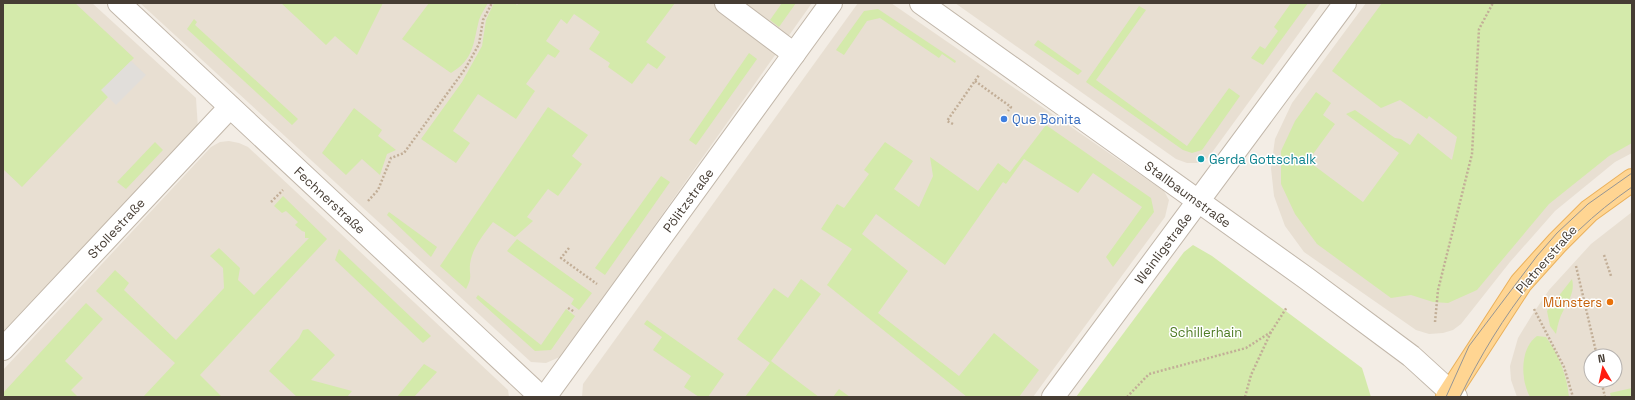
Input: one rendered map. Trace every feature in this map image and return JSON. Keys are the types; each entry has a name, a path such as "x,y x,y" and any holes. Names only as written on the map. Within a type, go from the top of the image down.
{"main road":[{"name":"Platnerstraße","path":"1451,396 1521,284 1557,243 1589,211 1632,180"}],"street":[{"name":"Fechnerstraße","path":"119,3 541,397"},
{"path":"726,3 794,54"},
{"name":"Pölitzstraße","path":"545,397 831,3"},
{"name":"Stallbaumstraße","path":"921,3 1306,278 1411,356 1451,396"},
{"name":"Weinligstraße","path":"1053,397 1345,3"},
{"name":"Stollestraße","path":"3,349 230,107"}],"path":[{"path":"366,203 378,190 391,158 404,153 465,69 479,44 483,20 492,3"},
{"path":"1435,322 1438,290 1472,154 1479,29 1493,3"},
{"path":"953,124 947,121 980,73"},
{"path":"975,81 1011,107 1008,111"},
{"path":"271,202 284,188"},
{"path":"569,248 561,258 603,287"},
{"path":"1604,255 1611,276"},
{"path":"1576,266 1595,348"},
{"path":"1521,284 1564,367 1573,397"},
{"path":"1245,397 1250,375 1271,332 1287,307"},
{"path":"1127,397 1149,374 1246,348 1271,332"}],"shaded area":[{"path":"3,3 92,3 196,98 198,129 3,337"},
{"path":"140,3 812,3 562,356 546,363 531,362"},
{"path":"858,3 891,3 1164,191 1169,200 1165,217 1033,397 582,397 583,384"},
{"path":"955,3 1321,3 1208,158 1198,163 1187,163 1176,159"},
{"path":"1366,3 1632,3 1632,153 1615,162 1555,211 1510,262 1461,324 1453,330 1443,333 1429,334 1416,330 1304,252 1285,226 1274,196 1271,168 1275,139 1292,103"},
{"path":"131,61 146,75 116,105 101,90"},
{"path":"229,141 248,147 508,390 509,397 3,397 3,370 211,147 220,142"},
{"path":"1632,212 1632,397 1517,397 1511,380 1510,366 1518,338 1549,290 1591,244"}],"green space":[{"path":"3,3 75,3 134,58 102,90 108,97 22,187 3,169"},
{"path":"281,3 383,3 357,55 335,36 326,45"},
{"path":"429,3 488,3 479,20 474,44 468,56 459,68 451,73 402,39"},
{"path":"494,3 515,3 517,5 519,3 675,3 646,42 666,57 657,69 648,63 632,84 608,67 610,63 589,49 600,32 574,14 567,24 561,19 546,41 560,51 555,58 548,54 526,84 535,91 516,119 478,94 453,131 470,143 456,163 421,139 462,82 482,46 486,20"},
{"path":"782,3 796,3 779,27 770,20"},
{"path":"1291,3 1308,3 1263,65 1251,58 1260,46 1265,49 1278,31 1274,27"},
{"path":"1382,3 1632,3 1632,143 1609,156 1549,204 1477,290 1448,303 1433,302 1411,295 1391,298 1317,244 1295,214 1281,184 1281,151 1295,121 1316,92 1331,103 1323,115 1335,124 1308,161 1363,202 1399,153 1346,114 1355,110 1395,138 1401,139 1410,145 1418,133 1452,160 1457,137 1429,116 1427,119 1400,100 1381,108 1332,71"},
{"path":"1139,6 1146,10 1096,80 1187,146 1229,88 1240,96 1202,150 1192,153 1183,150 1086,82"},
{"path":"878,9 956,61 955,63 942,54 939,58 880,18 867,21 844,55 836,50 864,11"},
{"path":"194,19 197,22 195,25 298,119 292,125 187,29"},
{"path":"1038,40 1082,71 1078,75 1034,45"},
{"path":"749,53 757,59 696,145 689,140"},
{"path":"548,107 588,135 572,156 582,164 558,196 548,189 527,217 533,221 515,237 493,222 473,252 470,264 470,278 466,289 440,266"},
{"path":"354,108 382,130 378,136 396,150 387,154 380,175 362,159 346,175 322,153"},
{"path":"1046,125 1151,198 1154,212 1113,267 1106,257 1142,207 1093,173 1078,193 1024,159 1006,184 1003,182 945,265 876,214 862,234 908,271 878,313 959,376 994,333 1039,370 1019,397 967,397 827,285 852,249 821,229 837,204 844,208 869,174 864,170 885,142 913,161 894,189 919,207 933,176 930,157 978,191 998,163 1010,172"},
{"path":"155,142 163,150 126,189 117,182"},
{"path":"661,176 670,182 605,275 595,268"},
{"path":"283,196 327,239 200,375 222,397 143,397 175,363 96,291 115,270 129,283 124,290 176,340 224,288 223,268 210,256 219,248 240,268 238,280 254,295 309,238 305,238 305,232 295,225 298,222 286,211 282,213 274,206"},
{"path":"389,212 437,247 431,257 387,215"},
{"path":"517,239 592,293 579,310 571,304 574,299 507,251"},
{"name":"Schillerhain","path":"1193,245 1212,256 1362,368 1371,397 1076,397 1184,252"},
{"path":"339,249 431,336 423,343 335,260"},
{"path":"801,279 821,294 771,361 819,397 745,397 770,363 737,339 774,288 788,298"},
{"path":"1572,279 1573,290 1560,318 1556,334 1550,326 1547,311"},
{"path":"478,295 541,345 566,309 575,316 551,350 535,351 476,298"},
{"path":"86,303 103,319 65,361 83,378 71,390 78,397 3,397 3,393"},
{"path":"647,320 724,374 708,397 699,397 684,387 691,376 653,350 662,337 644,324"},
{"path":"308,329 335,355 311,380 352,391 347,397 297,397 269,371 299,338 303,330"},
{"path":"1537,336 1546,337 1555,351 1564,374 1569,397 1530,397 1525,383 1523,365 1527,349"},
{"path":"424,364 437,372 414,397 397,397"},
{"path":"1632,388 1632,397 1611,397 1610,393"},
{"path":"839,389 850,397 833,397"}],"tram line":[{"path":"1446,397 1469,346 1537,256 1557,233 1588,204 1632,173"},
{"path":"1460,397 1493,337 1532,281 1579,230 1604,208 1632,187"}],"place":[{"name":"Que Bonita","path":"1004,119"},
{"name":"Gerda Gottschalk","path":"1201,159"},
{"name":"Münsters","path":"1610,302"}]}
